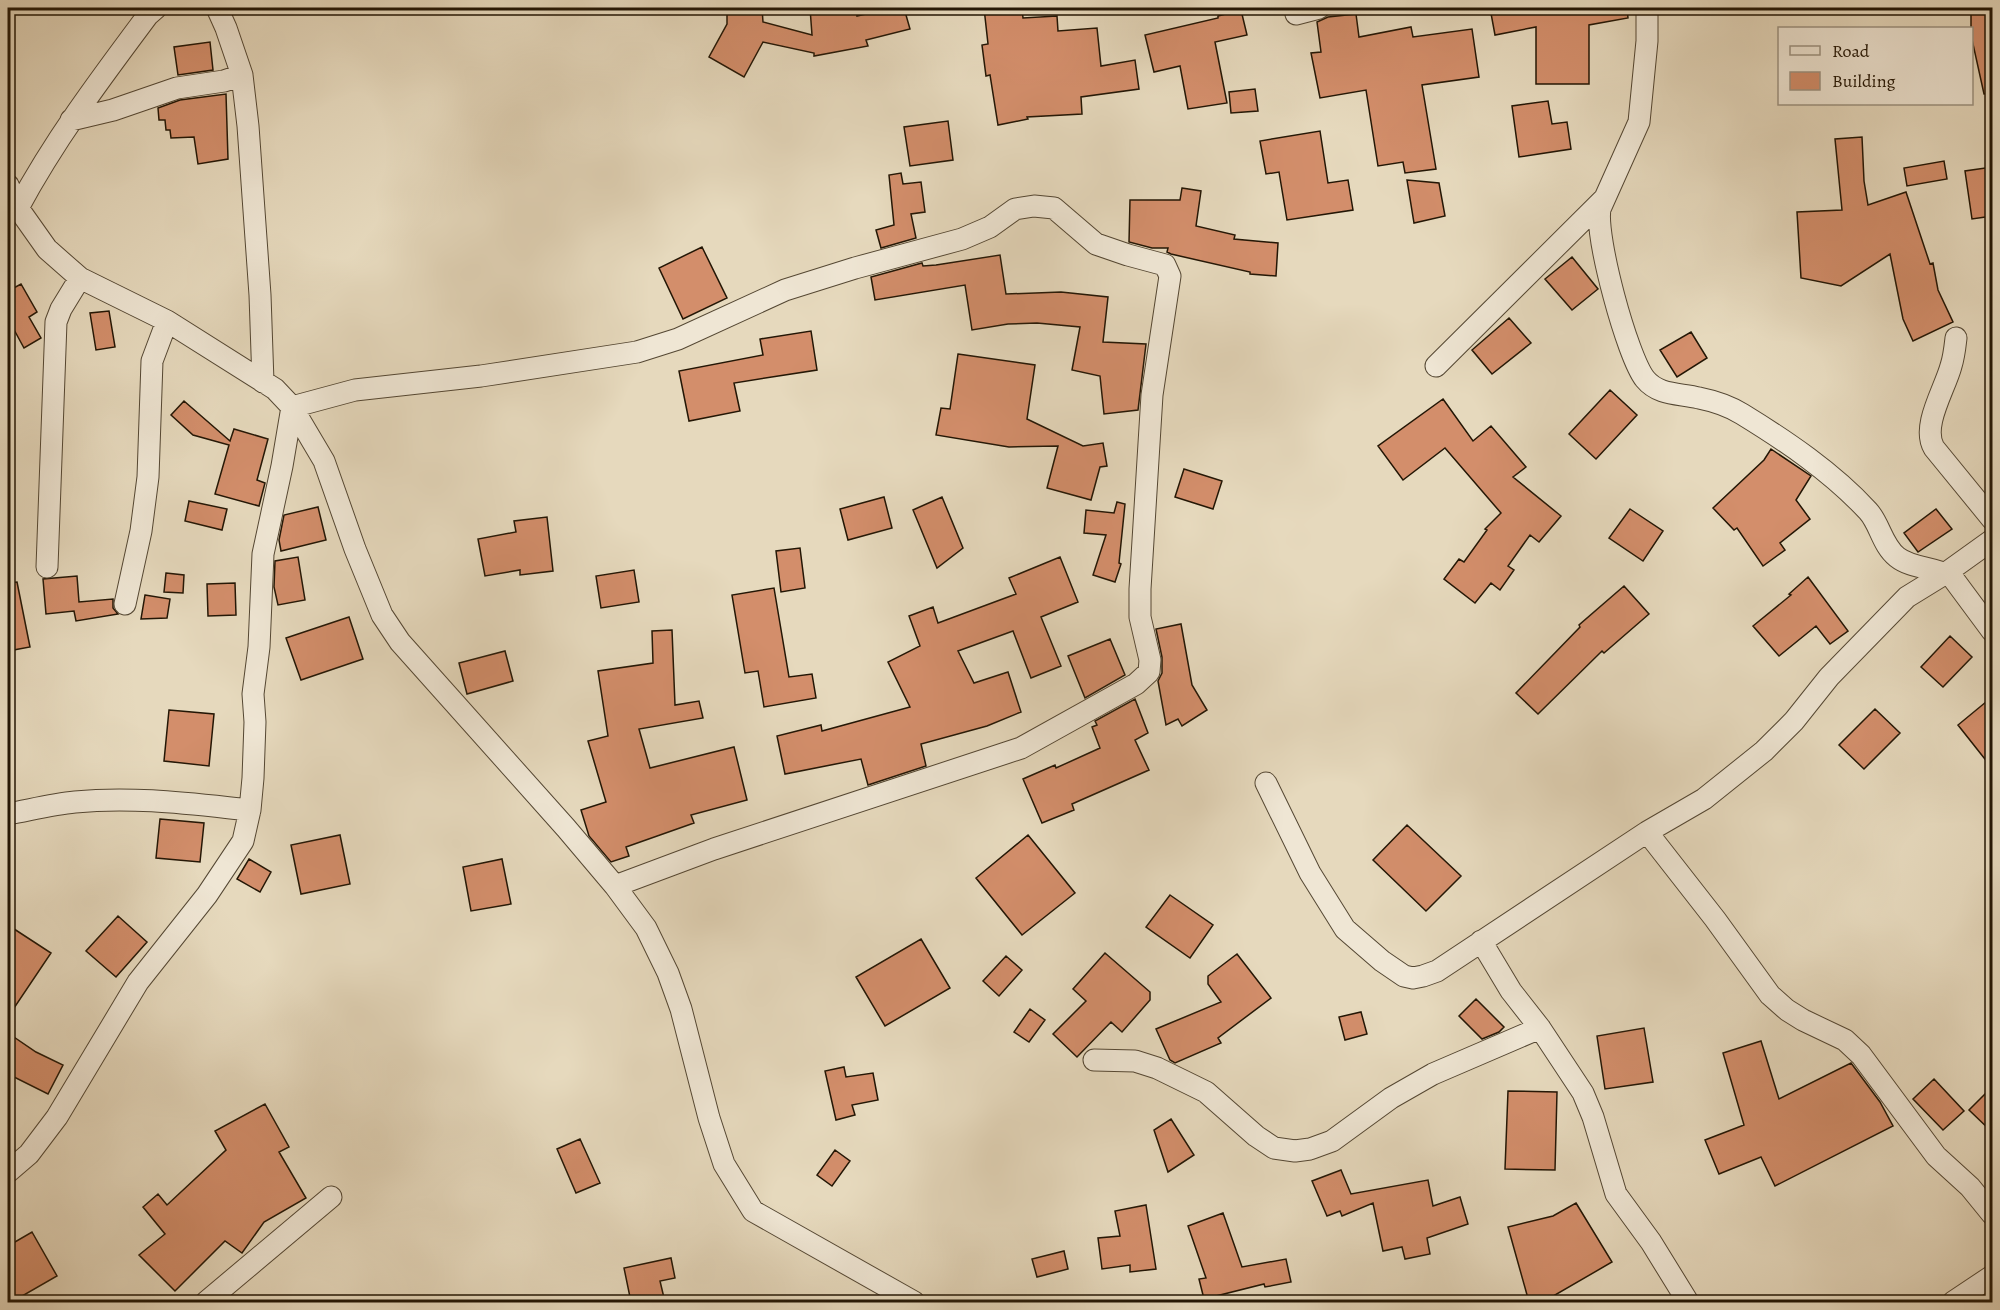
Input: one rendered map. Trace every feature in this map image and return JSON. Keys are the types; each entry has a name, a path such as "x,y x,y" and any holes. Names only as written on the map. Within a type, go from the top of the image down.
{"street":[{"path":"18,208 41,164 70,120 148,15 156,8"},
{"path":"217,8 242,75 248,126 263,382"},
{"path":"1296,14 1319,8"},
{"path":"1647,8 1647,41 1639,122 1598,218 1605,260 1635,364 1646,380 1662,391 1698,397 1740,413 1827,472 1871,515 1888,548 1898,558 1952,577 1992,631"},
{"path":"70,120 113,110 177,88 224,81 242,75"},
{"path":"8,185 18,208 46,249 80,278 167,321 275,389 292,407 324,461 359,560 382,615 400,642 480,730 615,886 646,928 668,973 681,1009 705,1107 724,1164 753,1211 914,1302"},
{"path":"1436,366 1605,199"},
{"path":"292,407 355,390 481,376 637,352 678,339 785,290 962,239 990,227 1015,209 1034,206 1054,208 1096,244 1128,255 1161,262 1168,270 1170,276 1152,395 1140,589 1140,617 1150,660 1149,672 1136,684 1021,748 714,849 615,886"},
{"path":"47,567 56,322 61,309 80,278"},
{"path":"125,604 141,531 148,477 152,361 167,321"},
{"path":"1956,338 1951,366 1936,407 1929,438 1934,448 1992,519"},
{"path":"8,1172 28,1154 57,1117 138,982 207,895 243,841 250,810 255,722 253,694 259,647 263,554 292,407"},
{"path":"1266,783 1310,873 1345,929 1382,961 1404,976 1413,978 1423,976 1437,971 1647,832 1704,799 1764,751 1794,721 1829,677 1907,597 1992,540"},
{"path":"8,814 73,802 143,799 250,810"},
{"path":"1647,832 1715,919 1770,995 1803,1020 1845,1040 1861,1055 1936,1156 1970,1187 1992,1214"},
{"path":"1480,941 1511,991 1569,1071 1588,1104 1616,1194 1651,1242 1688,1302"},
{"path":"1094,1060 1135,1062 1157,1068 1206,1092 1256,1136 1274,1148 1295,1151 1311,1149 1332,1141 1391,1098 1433,1074 1540,1028"},
{"path":"206,1302 331,1197"},
{"path":"1953,1302 1992,1276"}],"building":[{"path":"727,8 762,8 763,22 812,35 810,8 856,8 857,16 892,8 904,8 910,29 866,40 868,46 814,56 814,53 763,42 744,77 709,57 727,24"},
{"path":"984,8 1022,8 1023,18 1057,16 1058,31 1097,28 1101,66 1135,60 1139,89 1081,97 1082,114 1027,117 1028,119 998,125 990,75 986,76 982,45 988,44"},
{"path":"1490,8 1627,8 1628,18 1589,25 1589,84 1536,84 1536,27 1495,35"},
{"path":"1971,8 1989,8 1992,24 1992,93 1984,94 1973,44 1973,27 1971,27"},
{"path":"1241,10 1247,35 1215,42 1227,103 1188,109 1180,66 1154,72 1145,35 1218,18 1218,16"},
{"path":"1356,14 1359,37 1411,27 1413,37 1472,29 1479,77 1422,85 1436,169 1405,173 1403,162 1378,166 1366,90 1320,98 1311,53 1321,52 1317,22 1328,17"},
{"path":"210,42 213,70 178,75 174,47"},
{"path":"1255,89 1258,111 1231,113 1229,92"},
{"path":"226,94 228,159 198,164 194,137 171,138 170,130 166,130 165,120 159,120 158,108 180,100"},
{"path":"1548,101 1552,124 1567,122 1571,149 1519,157 1512,106"},
{"path":"948,121 953,160 910,166 904,127"},
{"path":"1320,131 1328,183 1348,180 1353,210 1287,220 1279,172 1266,174 1260,141"},
{"path":"1862,137 1864,181 1868,205 1906,192 1930,264 1933,263 1938,290 1953,322 1913,341 1903,319 1890,254 1841,286 1801,278 1797,212 1842,210 1835,139"},
{"path":"1944,161 1947,179 1907,186 1904,168"},
{"path":"1992,167 1992,216 1972,219 1965,171"},
{"path":"901,173 903,184 921,182 925,212 911,214 916,238 881,248 876,230 894,225 889,175"},
{"path":"1407,180 1439,183 1445,216 1414,223"},
{"path":"1182,188 1201,191 1196,226 1235,235 1234,239 1278,243 1276,276 1250,274 1250,272 1171,254 1167,252 1168,248 1152,248 1129,242 1130,200 1180,200"},
{"path":"702,247 727,298 683,319 659,268"},
{"path":"1000,255 1006,294 1061,292 1108,297 1103,342 1146,344 1138,410 1104,414 1100,376 1072,370 1080,327 1037,323 1008,324 972,330 965,285 875,300 871,277 922,263 923,266 936,265"},
{"path":"1572,257 1598,289 1572,310 1545,279"},
{"path":"8,280 12,289 21,284 37,312 29,317 41,338 24,348 12,326 8,329"},
{"path":"109,311 115,347 96,350 90,313"},
{"path":"1509,318 1531,343 1492,374 1472,350"},
{"path":"811,331 817,370 734,383 740,411 689,421 679,371 763,355 760,339"},
{"path":"1691,332 1707,358 1677,377 1660,350"},
{"path":"958,354 1035,365 1027,419 1083,446 1103,443 1107,466 1100,467 1091,500 1047,488 1058,446 1009,447 936,435 941,408 950,409"},
{"path":"1610,390 1637,415 1596,459 1569,434"},
{"path":"1443,399 1473,441 1491,426 1526,467 1513,477 1561,516 1539,542 1530,535 1508,566 1514,570 1500,590 1491,583 1475,603 1444,579 1459,559 1464,562 1487,530 1485,529 1501,513 1445,448 1403,480 1378,446"},
{"path":"184,401 230,441 234,429 268,439 257,480 265,483 259,506 215,494 229,445 193,435 171,415"},
{"path":"1771,449 1811,476 1796,500 1810,519 1780,543 1785,550 1763,566 1737,528 1734,530 1713,508 1764,460"},
{"path":"1184,469 1222,481 1213,509 1175,497"},
{"path":"884,497 892,528 848,540 840,509"},
{"path":"942,497 963,548 937,568 913,510"},
{"path":"189,501 227,509 222,530 185,521"},
{"path":"1117,502 1125,504 1119,563 1121,564 1115,582 1093,575 1106,535 1084,533 1086,510 1114,513"},
{"path":"318,507 326,540 281,551 279,540 284,515"},
{"path":"1630,509 1663,531 1643,561 1609,538"},
{"path":"1936,509 1952,529 1918,552 1904,533"},
{"path":"547,517 553,571 520,575 520,570 485,576 478,539 516,532 514,521"},
{"path":"800,548 805,588 781,592 776,551"},
{"path":"298,557 305,600 278,605 274,587 275,561"},
{"path":"1060,557 1078,602 1041,617 1061,666 1031,678 1013,631 958,651 974,683 1008,672 1021,712 987,726 921,744 926,766 868,785 861,759 785,774 777,736 821,725 822,731 910,707 888,662 920,646 909,616 933,607 938,623 1016,594 1009,578"},
{"path":"634,570 639,602 601,608 596,576"},
{"path":"166,573 184,575 183,593 164,592"},
{"path":"77,576 79,602 113,599 113,608 118,614 76,621 74,611 46,614 43,579"},
{"path":"1808,577 1848,631 1830,644 1816,626 1779,656 1753,626 1791,595 1789,594"},
{"path":"17,582 30,647 8,651 8,583"},
{"path":"235,583 236,615 208,616 207,584"},
{"path":"1624,586 1649,614 1604,653 1602,651 1538,714 1516,693 1580,627 1579,625"},
{"path":"774,588 789,677 812,674 816,698 764,707 758,671 745,673 732,595"},
{"path":"145,595 170,599 167,618 141,619"},
{"path":"349,617 363,659 301,680 286,638"},
{"path":"1181,624 1192,685 1207,710 1182,726 1178,719 1166,725 1158,681 1162,673 1162,657 1156,629"},
{"path":"672,630 675,705 699,701 703,718 639,729 650,768 734,747 747,800 691,815 694,823 626,847 629,856 611,862 589,836 581,810 606,802 588,741 608,736 598,671 653,663 652,631"},
{"path":"1950,636 1972,657 1943,687 1921,667"},
{"path":"1110,639 1125,675 1085,698 1068,656"},
{"path":"505,651 513,681 467,694 459,663"},
{"path":"1992,697 1992,768 1958,725"},
{"path":"1135,699 1148,733 1135,740 1149,770 1072,804 1074,810 1042,823 1023,779 1055,765 1056,768 1100,748 1092,727 1097,725 1095,721"},
{"path":"1875,709 1900,733 1864,769 1839,745"},
{"path":"169,710 214,714 209,766 164,761"},
{"path":"160,819 204,823 200,862 156,858"},
{"path":"1407,825 1461,876 1426,911 1373,860"},
{"path":"340,835 350,884 301,894 291,845"},
{"path":"1028,835 1075,893 1022,935 976,878"},
{"path":"249,859 271,872 260,892 237,879"},
{"path":"502,859 511,904 471,911 463,867"},
{"path":"1170,895 1213,925 1190,958 1146,927"},
{"path":"118,916 147,942 116,977 86,951"},
{"path":"8,925 51,953 8,1017"},
{"path":"921,939 950,988 885,1026 856,977"},
{"path":"1105,953 1150,992 1150,1000 1122,1032 1111,1022 1077,1057 1053,1034 1086,1001 1073,989"},
{"path":"1237,954 1271,998 1218,1038 1221,1043 1175,1063 1170,1060 1156,1029 1221,1002 1208,984 1208,976"},
{"path":"1006,956 1022,970 999,996 983,981"},
{"path":"1476,999 1504,1027 1499,1032 1482,1039 1459,1016"},
{"path":"1030,1009 1045,1020 1029,1042 1014,1032"},
{"path":"1361,1012 1367,1034 1345,1040 1339,1017"},
{"path":"1644,1028 1653,1082 1605,1089 1597,1036"},
{"path":"8,1033 36,1052 63,1065 48,1094 8,1074"},
{"path":"1761,1041 1779,1099 1851,1063 1880,1102 1893,1126 1775,1186 1761,1157 1719,1174 1705,1140 1744,1125 1723,1053"},
{"path":"844,1067 846,1077 873,1073 878,1100 852,1105 855,1115 836,1120 825,1071"},
{"path":"1934,1079 1964,1111 1943,1130 1913,1099"},
{"path":"1992,1087 1992,1132 1969,1110"},
{"path":"1508,1091 1557,1092 1555,1170 1505,1169"},
{"path":"265,1104 289,1147 279,1152 306,1198 264,1222 242,1253 225,1241 175,1291 139,1255 165,1234 143,1207 158,1194 167,1205 226,1150 215,1131"},
{"path":"1171,1119 1194,1155 1168,1172 1154,1130"},
{"path":"580,1139 600,1183 576,1193 557,1149"},
{"path":"835,1150 850,1161 832,1186 817,1175"},
{"path":"1341,1170 1351,1194 1428,1180 1433,1206 1460,1197 1468,1224 1427,1238 1430,1254 1405,1259 1402,1247 1383,1251 1373,1203 1342,1216 1340,1211 1327,1216 1312,1181"},
{"path":"1576,1203 1612,1262 1543,1302 1529,1302 1508,1227 1553,1216"},
{"path":"1146,1205 1156,1269 1130,1272 1130,1265 1102,1269 1098,1238 1120,1236 1115,1211"},
{"path":"1223,1213 1242,1267 1286,1259 1291,1282 1265,1287 1264,1284 1204,1299 1199,1279 1206,1278 1188,1226"},
{"path":"32,1232 57,1276 17,1299 8,1283 8,1246"},
{"path":"1064,1251 1068,1269 1037,1277 1032,1259"},
{"path":"671,1258 675,1278 660,1281 665,1302 631,1302 624,1268"}]}
